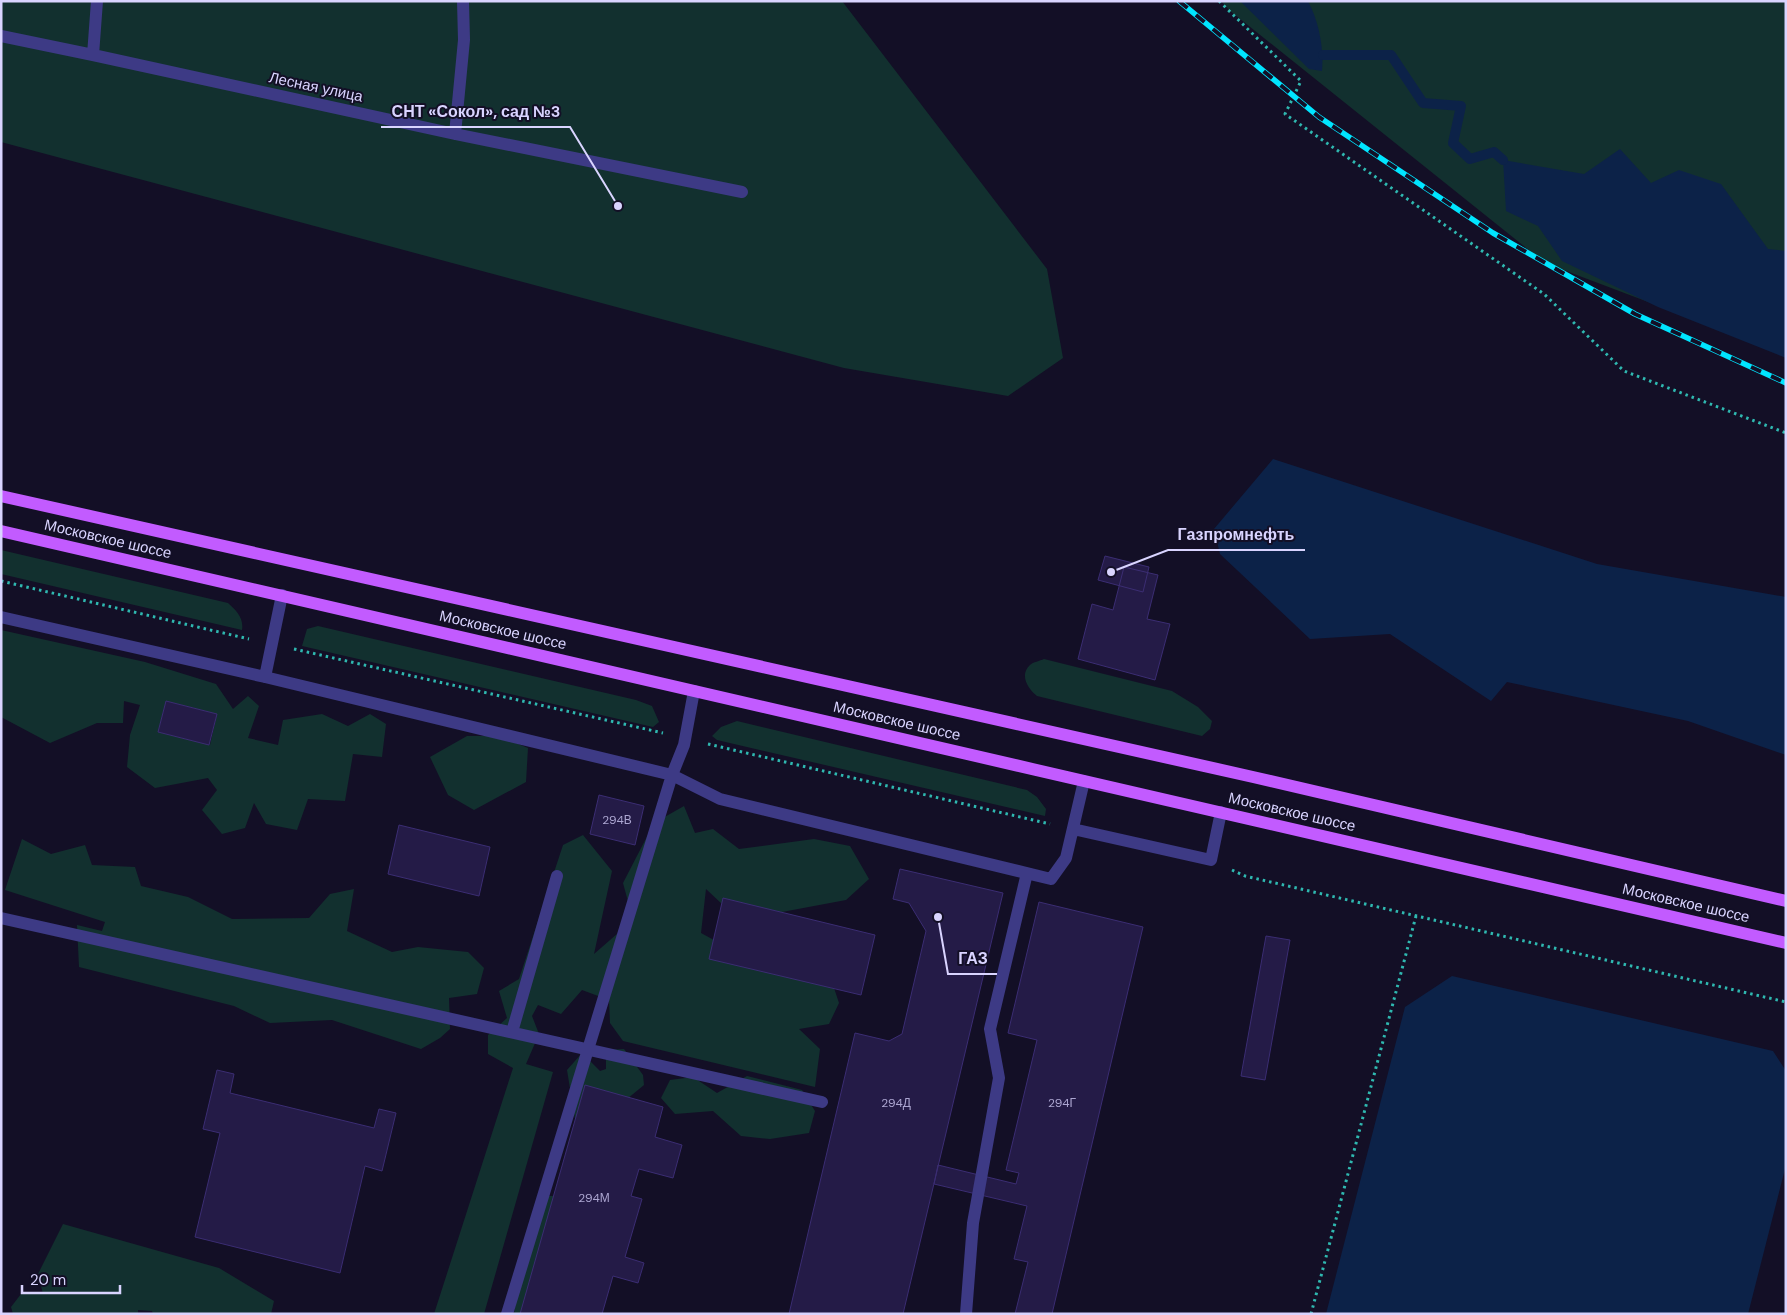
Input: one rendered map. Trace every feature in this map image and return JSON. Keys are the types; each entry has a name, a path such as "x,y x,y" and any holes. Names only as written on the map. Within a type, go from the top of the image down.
{"main road":[{"name":"Московское шоссе","path":"1,496 1253,776 1786,901"},
{"name":"Московское шоссе","path":"1,531 1786,943"}],"street":[{"path":"94,55 97,1"},
{"path":"455,134 464,40 463,1"},
{"name":"Лесная улица","path":"1,36 455,134 742,192"},
{"path":"265,678 282,595"},
{"path":"1,617 672,775 720,799 1050,879 1066,858 1084,781"},
{"path":"507,1314 685,738 694,690"},
{"path":"1073,829 1210,860 1221,812"},
{"path":"966,1314 973,1223 999,1078 990,1030 1027,874"},
{"path":"512,1032 557,876"},
{"path":"1,918 822,1102"}],"path":[{"path":"1218,1 1300,81 1286,114 1544,294 1624,371 1786,433"},
{"path":"1,581 1073,829"},
{"path":"1210,860 1245,876 1786,1002"},
{"path":"1311,1314 1416,916"}],"green space":[{"path":"1,1 842,1 1047,269 1063,358 1008,396 844,368 1,142"},
{"path":"1221,1 1786,1 1786,354 1545,263 1229,10"},
{"path":"1,550 228,603 241,618 242,630 1,574"},
{"path":"318,626 636,700 652,706 659,722 653,727 302,646 307,629"},
{"path":"1,630 145,662 216,684 233,709 248,696 259,706 248,738 278,745 283,720 322,714 348,726 370,714 386,724 382,757 353,754 345,801 308,799 297,830 266,824 254,803 245,828 222,834 202,810 217,790 208,778 155,788 127,767 130,735 140,705 124,701 123,723 97,723 50,743 1,717","holes":["166,701 217,714 210,745 158,732"]},
{"path":"1044,659 1172,691 1198,707 1212,721 1210,729 1202,736 1037,696 1028,686 1025,673 1031,664"},
{"path":"737,721 1027,790 1037,797 1046,809 1045,816 717,740 712,736 721,727"},
{"path":"467,736 499,736 528,748 526,782 474,810 448,795 430,757"},
{"path":"684,806 695,833 713,829 739,849 814,839 850,846 869,879 846,900 739,920 706,889 701,933 758,964 829,973 839,1003 829,1024 799,1029 820,1049 815,1087 623,1041 610,1023 609,1000 582,990 561,1014 538,1005 532,1016 539,1034 526,1064 553,1072 484,1314 434,1314 513,1068 488,1054 488,1035 507,1018 499,991 519,979 563,845 583,835 612,871 594,954 633,920 623,883 654,823"},
{"path":"22,839 51,854 85,845 92,865 135,867 141,886 188,897 232,919 309,918 330,894 354,889 347,931 392,952 418,947 468,952 484,968 477,994 449,998 450,1029 440,1038 421,1049 332,1020 270,1023 234,1006 79,967 77,925 102,931 105,922 5,890"},
{"path":"624,1049 643,1075 644,1085 627,1099 575,1119 567,1070 582,1053 600,1071 606,1069 606,1050"},
{"path":"747,1076 802,1090 815,1111 809,1133 770,1139 741,1136 713,1111 675,1114 661,1098 670,1080 693,1077 717,1093"},
{"path":"548,1196 559,1196 539,1314 514,1314 518,1289"},
{"path":"63,1224 219,1268 274,1301 271,1314 153,1314 152,1311 138,1310 138,1314 13,1314 11,1307 21,1294 43,1294 38,1274"}],"water":[{"path":"1240,1 1308,1 1320,35 1322,71 1309,69"},
{"path":"1620,149 1651,183 1679,170 1721,184 1768,249 1786,251 1786,358 1658,307 1562,261 1538,226 1506,211 1503,160 1584,174"},
{"path":"1273,459 1597,564 1786,597 1786,755 1688,721 1507,682 1491,701 1390,634 1310,639 1220,554 1214,529"},
{"path":"1452,976 1773,1051 1786,1071 1786,1165 1748,1314 1326,1314 1405,1007"}],"building":[{"path":"1105,556 1149,567 1143,592 1098,580"},
{"path":"1124,567 1158,575 1147,619 1170,624 1155,680 1078,659 1092,604 1113,610"},
{"path":"166,701 217,714 209,745 158,732"},
{"path":"599,795 644,806 635,845 590,834"},
{"path":"399,825 490,847 479,896 388,874"},
{"path":"900,869 1003,893 903,1314 789,1314 855,1033 889,1041 902,1034 926,931 909,903 893,899"},
{"path":"723,898 875,935 861,995 709,959"},
{"path":"1039,902 1143,927 1052,1314 1015,1314 1028,1262 1014,1259 1027,1206 934,1184 938,1165 1016,1184 1019,1173 1006,1170 1037,1040 1008,1033"},
{"path":"1266,936 1290,940 1265,1080 1241,1076"},
{"path":"217,1070 234,1074 230,1093 374,1128 379,1109 396,1113 382,1171 365,1166 340,1273 195,1237 220,1133 203,1129"},
{"path":"585,1085 663,1107 655,1137 682,1145 673,1178 639,1169 631,1196 642,1199 625,1257 644,1263 638,1283 613,1276 602,1314 520,1314"}],"waterway":[{"path":"1323,55 1391,55 1423,103 1461,106 1453,143 1470,159 1494,152 1503,160"}],"railway":[{"path":"1179,1 1319,117 1493,233 1635,314 1786,383"}],"place":[{"name":"СНТ «Сокол», сад №3","path":"618,206"},
{"name":"Газпромнефть","path":"1111,572"},
{"name":"ГАЗ","path":"938,917"}]}
